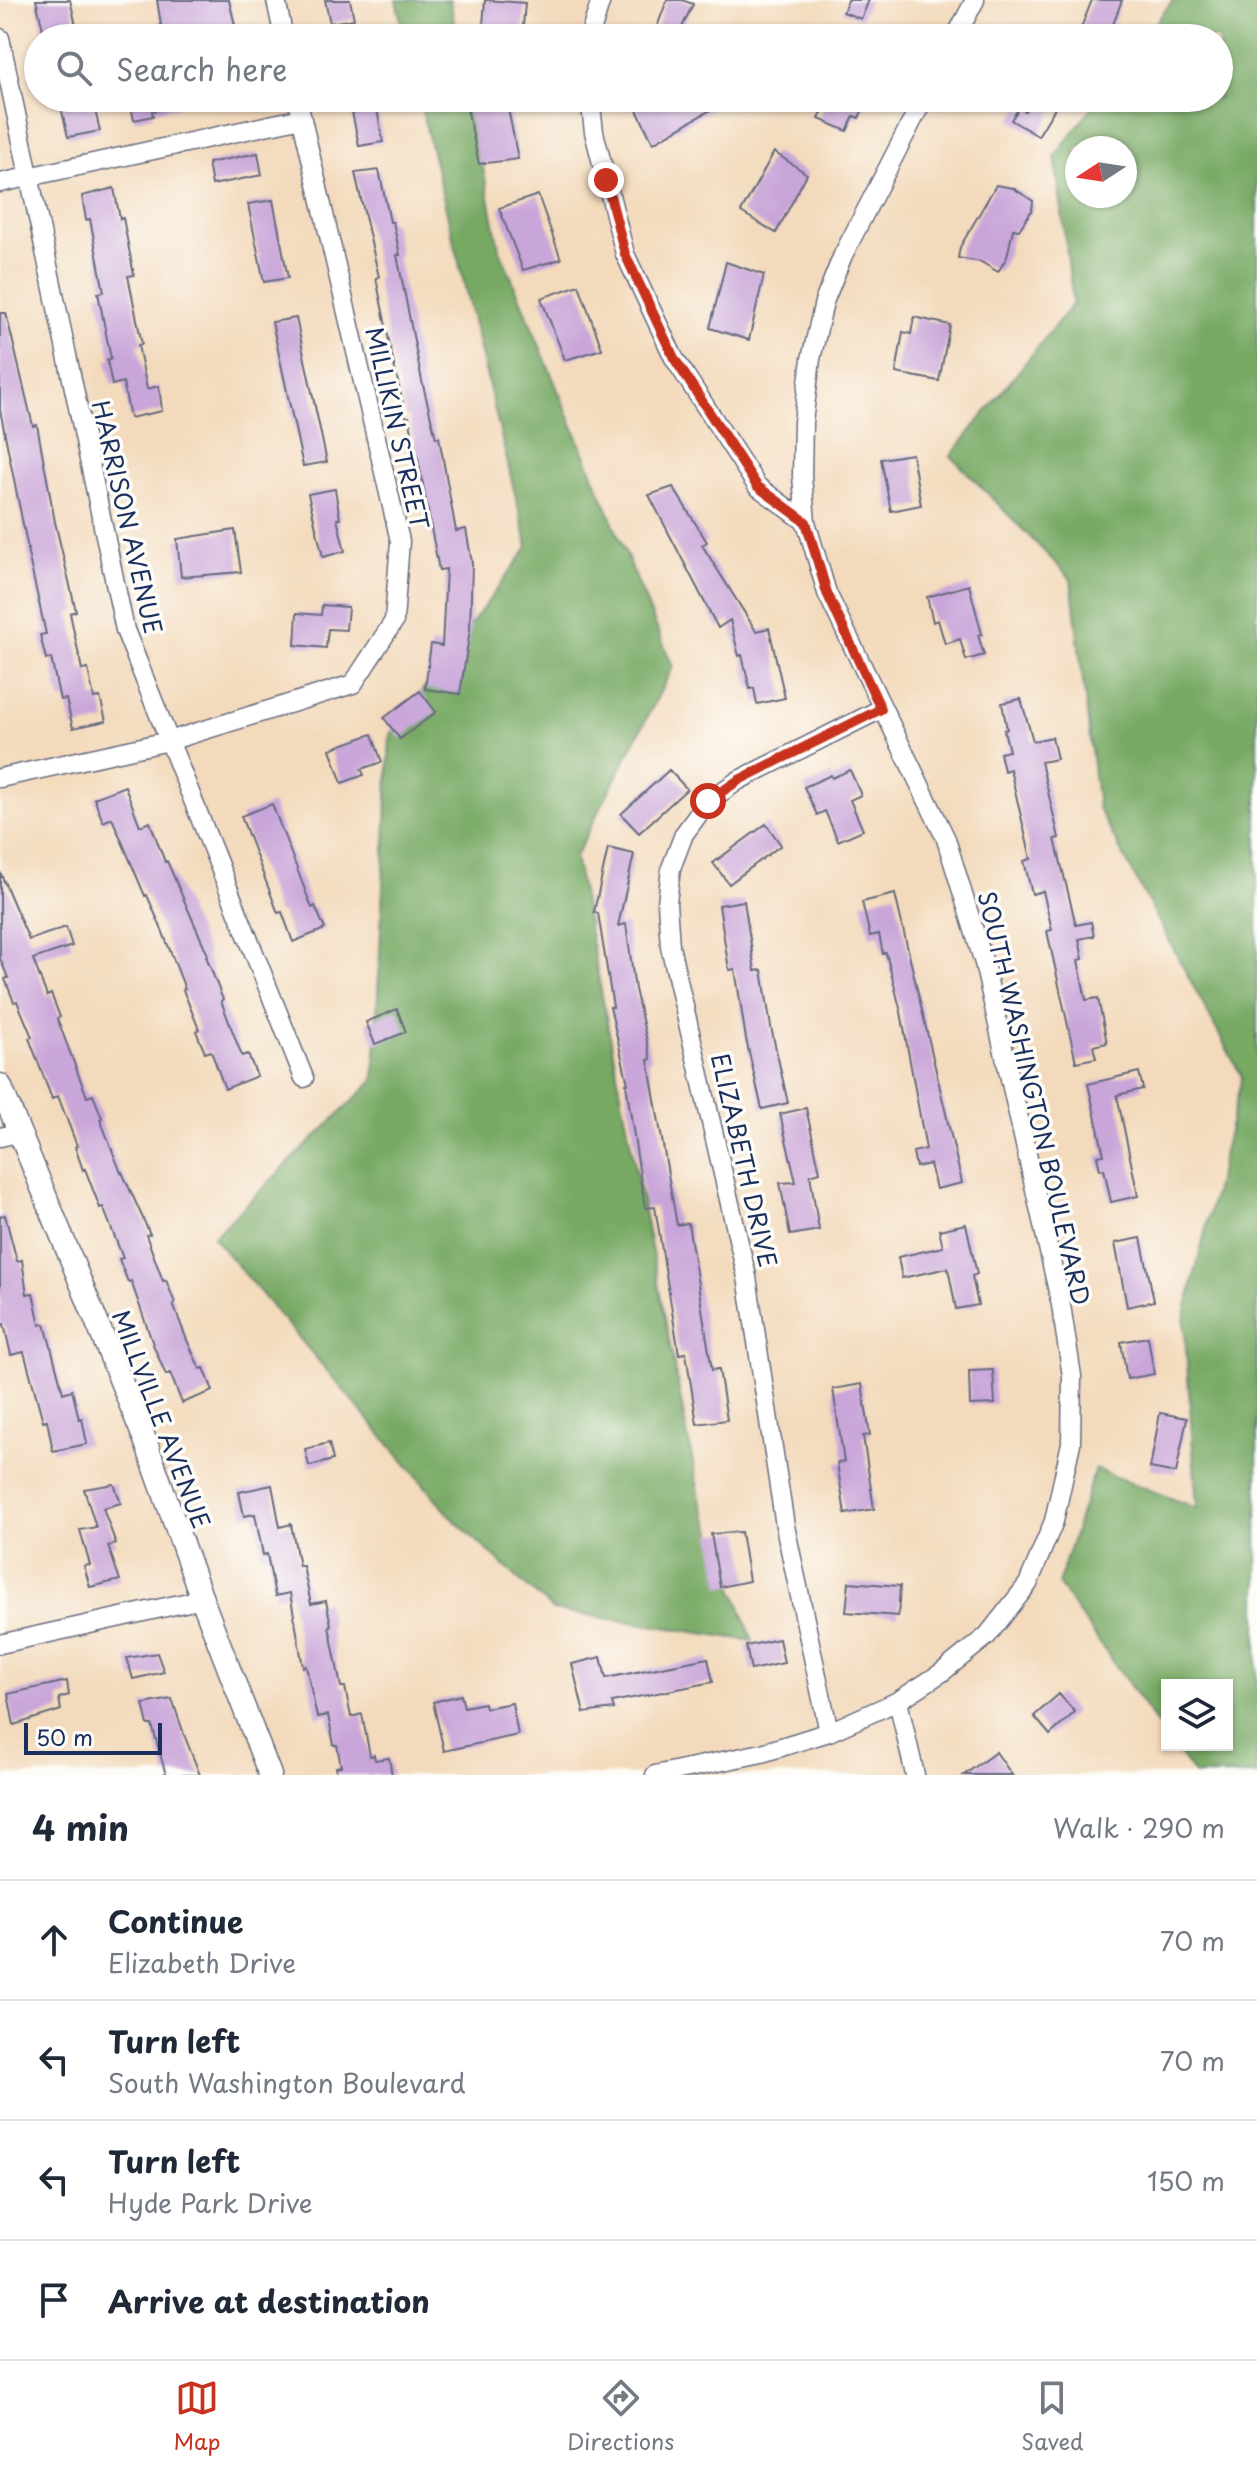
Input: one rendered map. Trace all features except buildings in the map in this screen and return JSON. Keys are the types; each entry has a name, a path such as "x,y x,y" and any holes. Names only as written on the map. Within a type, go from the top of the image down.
{"main road":[{"name":"MILLVILLE AVENUE","path":"0,1085 9,1135 145,1440 270,1775"}],"street":[{"path":"276,0 281,24"},
{"path":"593,24 601,0"},
{"path":"962,24 975,0"},
{"name":"HARRISON AVENUE","path":"0,38 125,630 304,1078"},
{"name":"MILLIKIN STREET","path":"0,778 169,741 353,684 394,621 400,541 300,112"},
{"path":"592,112 625,254 674,358 757,486 806,522"},
{"name":"SOUTH WASHINGTON BOULEVARD","path":"655,1775 762,1753 829,1732 898,1701 941,1673 987,1636 1028,1584 1054,1521 1071,1443 1072,1376 1061,1305 984,963 946,839 827,593 806,522 802,476 803,422 811,359 824,302 843,255 917,112"},
{"path":"0,183 302,118"},
{"name":"ELIZABETH DRIVE","path":"829,1732 785,1526 747,1277 670,946 667,903 671,868 684,834 708,801 739,780 881,709"},
{"path":"0,1644 202,1599"},
{"path":"898,1701 915,1775"}],"green space":[{"path":"396,0 450,0 454,24 402,24"},
{"path":"1173,0 1257,0 1257,1775 1195,1775 1177,1751 1233,1751 1233,1679 1161,1679 1161,1730 1058,1584 1095,1469 1197,1508 1184,1319 1242,1077 1098,808 1071,579 951,456 1073,303 1055,156 1065,143 1065,208 1137,208 1137,136 1070,136 1088,112 1233,112 1233,24 1155,24"},
{"path":"422,112 472,112 499,248 673,667 575,857 700,1499 753,1641 553,1610 454,1520 213,1237 374,1080 390,734 528,547"}],"route":[{"path":"606,180 625,254 674,358 757,486 806,522 827,593 881,709 739,780 708,801"}]}
